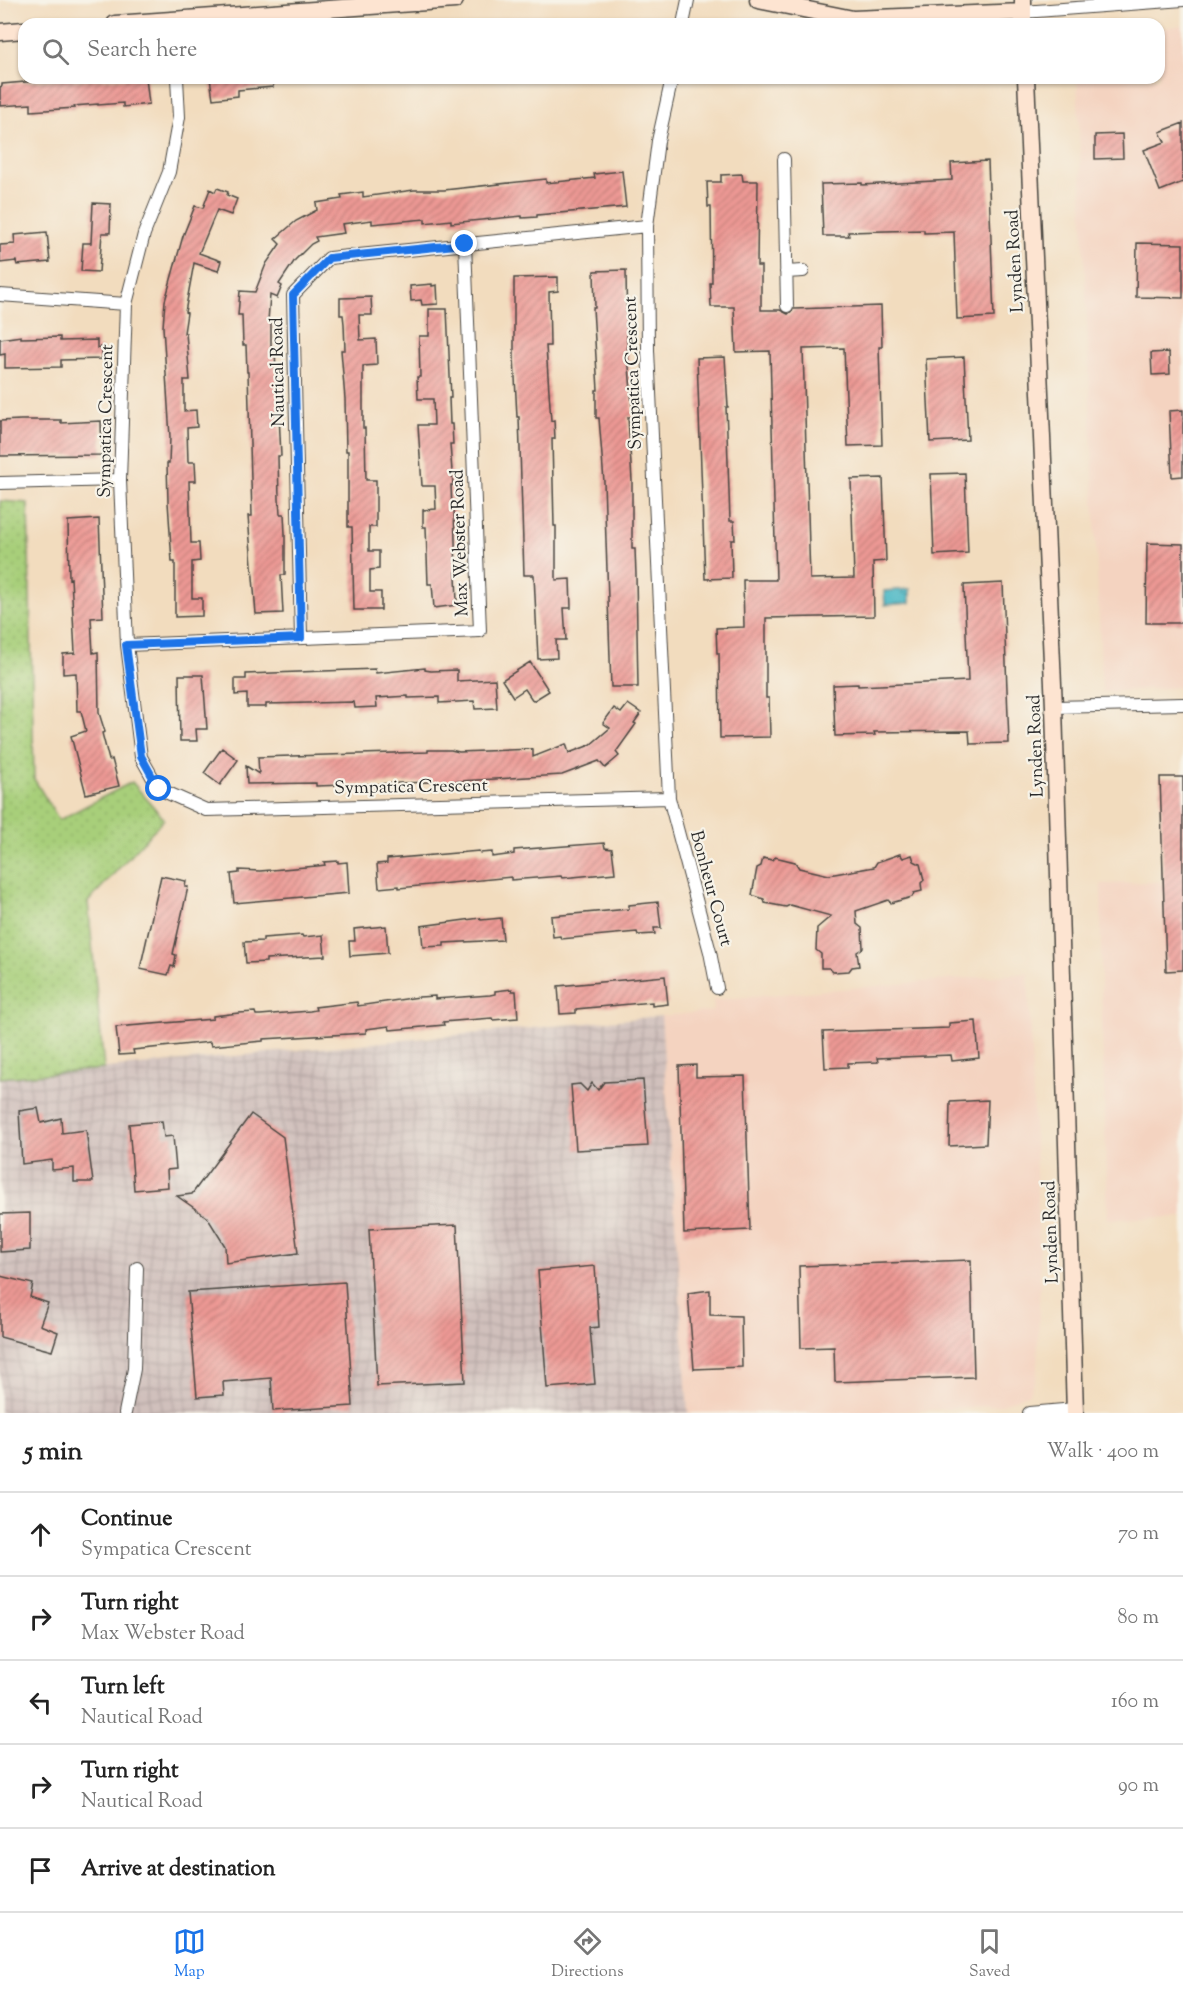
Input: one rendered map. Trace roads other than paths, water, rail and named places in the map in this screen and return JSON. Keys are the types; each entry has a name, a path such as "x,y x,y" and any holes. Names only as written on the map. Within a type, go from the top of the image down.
{"main road":[{"path":"212,18 361,3 455,0"},
{"path":"758,0 848,18"},
{"path":"877,18 1023,12"},
{"path":"0,32 18,30"},
{"name":"Lynden Road","path":"1026,84 1054,707 1075,1411"}],"street":[{"path":"684,18 688,0"},
{"path":"1023,12 1183,0"},
{"name":"Sympatica Crescent","path":"177,84 179,117 169,172 144,234 126,304 120,480 126,645 141,756 159,789 206,810 669,798 648,350 646,225 658,141 671,84"},
{"path":"784,159 787,306"},
{"name":"Nautical Road","path":"301,638 293,295 329,258 646,225"},
{"name":"Max Webster Road","path":"126,645 480,631 465,244"},
{"path":"786,272 803,271"},
{"path":"0,295 126,304"},
{"path":"0,483 120,480"},
{"path":"1054,707 1183,704"},
{"name":"Bonheur Court","path":"669,798 710,952 717,988"},
{"path":"125,1413 134,1369 137,1268"},
{"path":"1029,1413 1075,1411"}],"water":[{"path":"910,589 910,603 885,605 884,591"}]}
